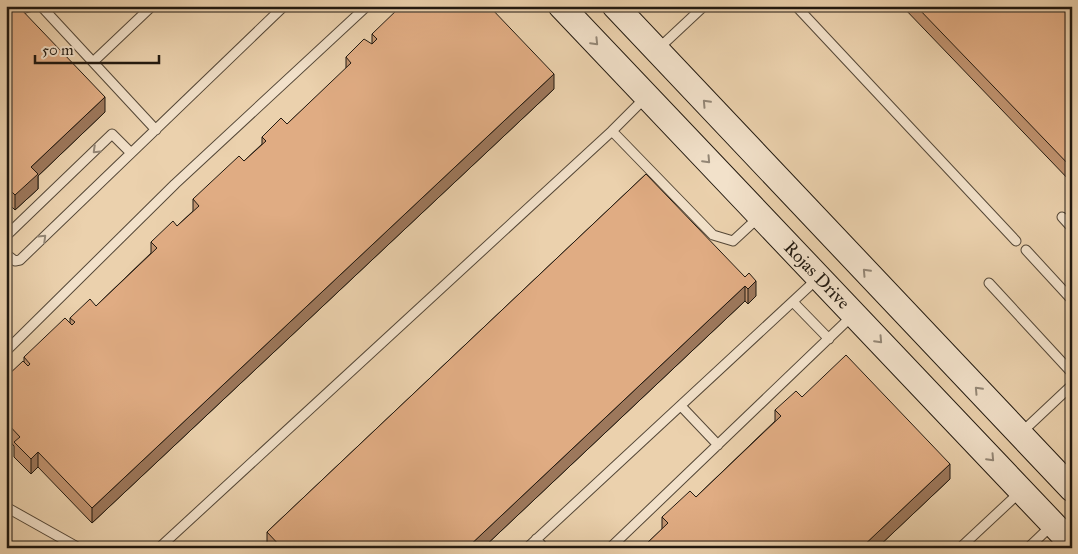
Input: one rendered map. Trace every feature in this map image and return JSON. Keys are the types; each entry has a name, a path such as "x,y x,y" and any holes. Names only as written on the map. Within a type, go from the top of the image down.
{"main road":[{"name":"Rojas Drive","path":"561,6 1072,544"},
{"path":"614,6 1072,489"},
{"path":"647,96 656,50"}],"lane":[{"path":"6,14 33,6"},
{"path":"41,6 156,130"},
{"path":"93,62 152,6"},
{"path":"6,254 14,261 20,260 284,6"},
{"path":"6,352 175,184 367,6"},
{"path":"656,50 704,6"},
{"path":"796,6 1016,241"},
{"path":"159,548 612,131 647,96"},
{"path":"612,131 713,235 733,241 760,216"},
{"path":"6,236 112,134 131,153"},
{"path":"1062,217 1072,228"},
{"path":"1026,250 1072,300"},
{"path":"527,548 820,277"},
{"path":"989,283 1072,373"},
{"path":"793,302 829,339"},
{"path":"610,548 855,314"},
{"path":"1020,434 1072,385"},
{"path":"681,406 718,445"},
{"path":"960,548 1021,490"},
{"path":"6,507 79,548"},
{"path":"1028,548 1053,524"},
{"path":"536,539 544,548"}],"building":[{"path":"18,6 105,97 31,167 38,174 15,195 8,188 6,189 6,7"},
{"path":"401,6 408,6 411,10 415,6 489,6 554,74 92,508 38,452 31,459 14,442 20,437 6,422 6,377 23,361 28,366 30,364 24,357 65,318 72,325 75,322 70,318 90,299 96,306 157,248 151,242 173,221 177,226 199,206 193,199 239,156 244,161 266,141 262,137 281,118 287,124 351,63 346,57 364,39 372,44 377,39 372,34"},
{"path":"916,6 1072,6 1072,168"},
{"path":"646,174 745,277 749,273 756,281 748,289 745,286 467,548 282,548 267,532"},
{"path":"846,355 950,464 861,548 642,548 668,523 662,517 690,491 696,497 781,416 775,410 796,391 802,397"}]}
